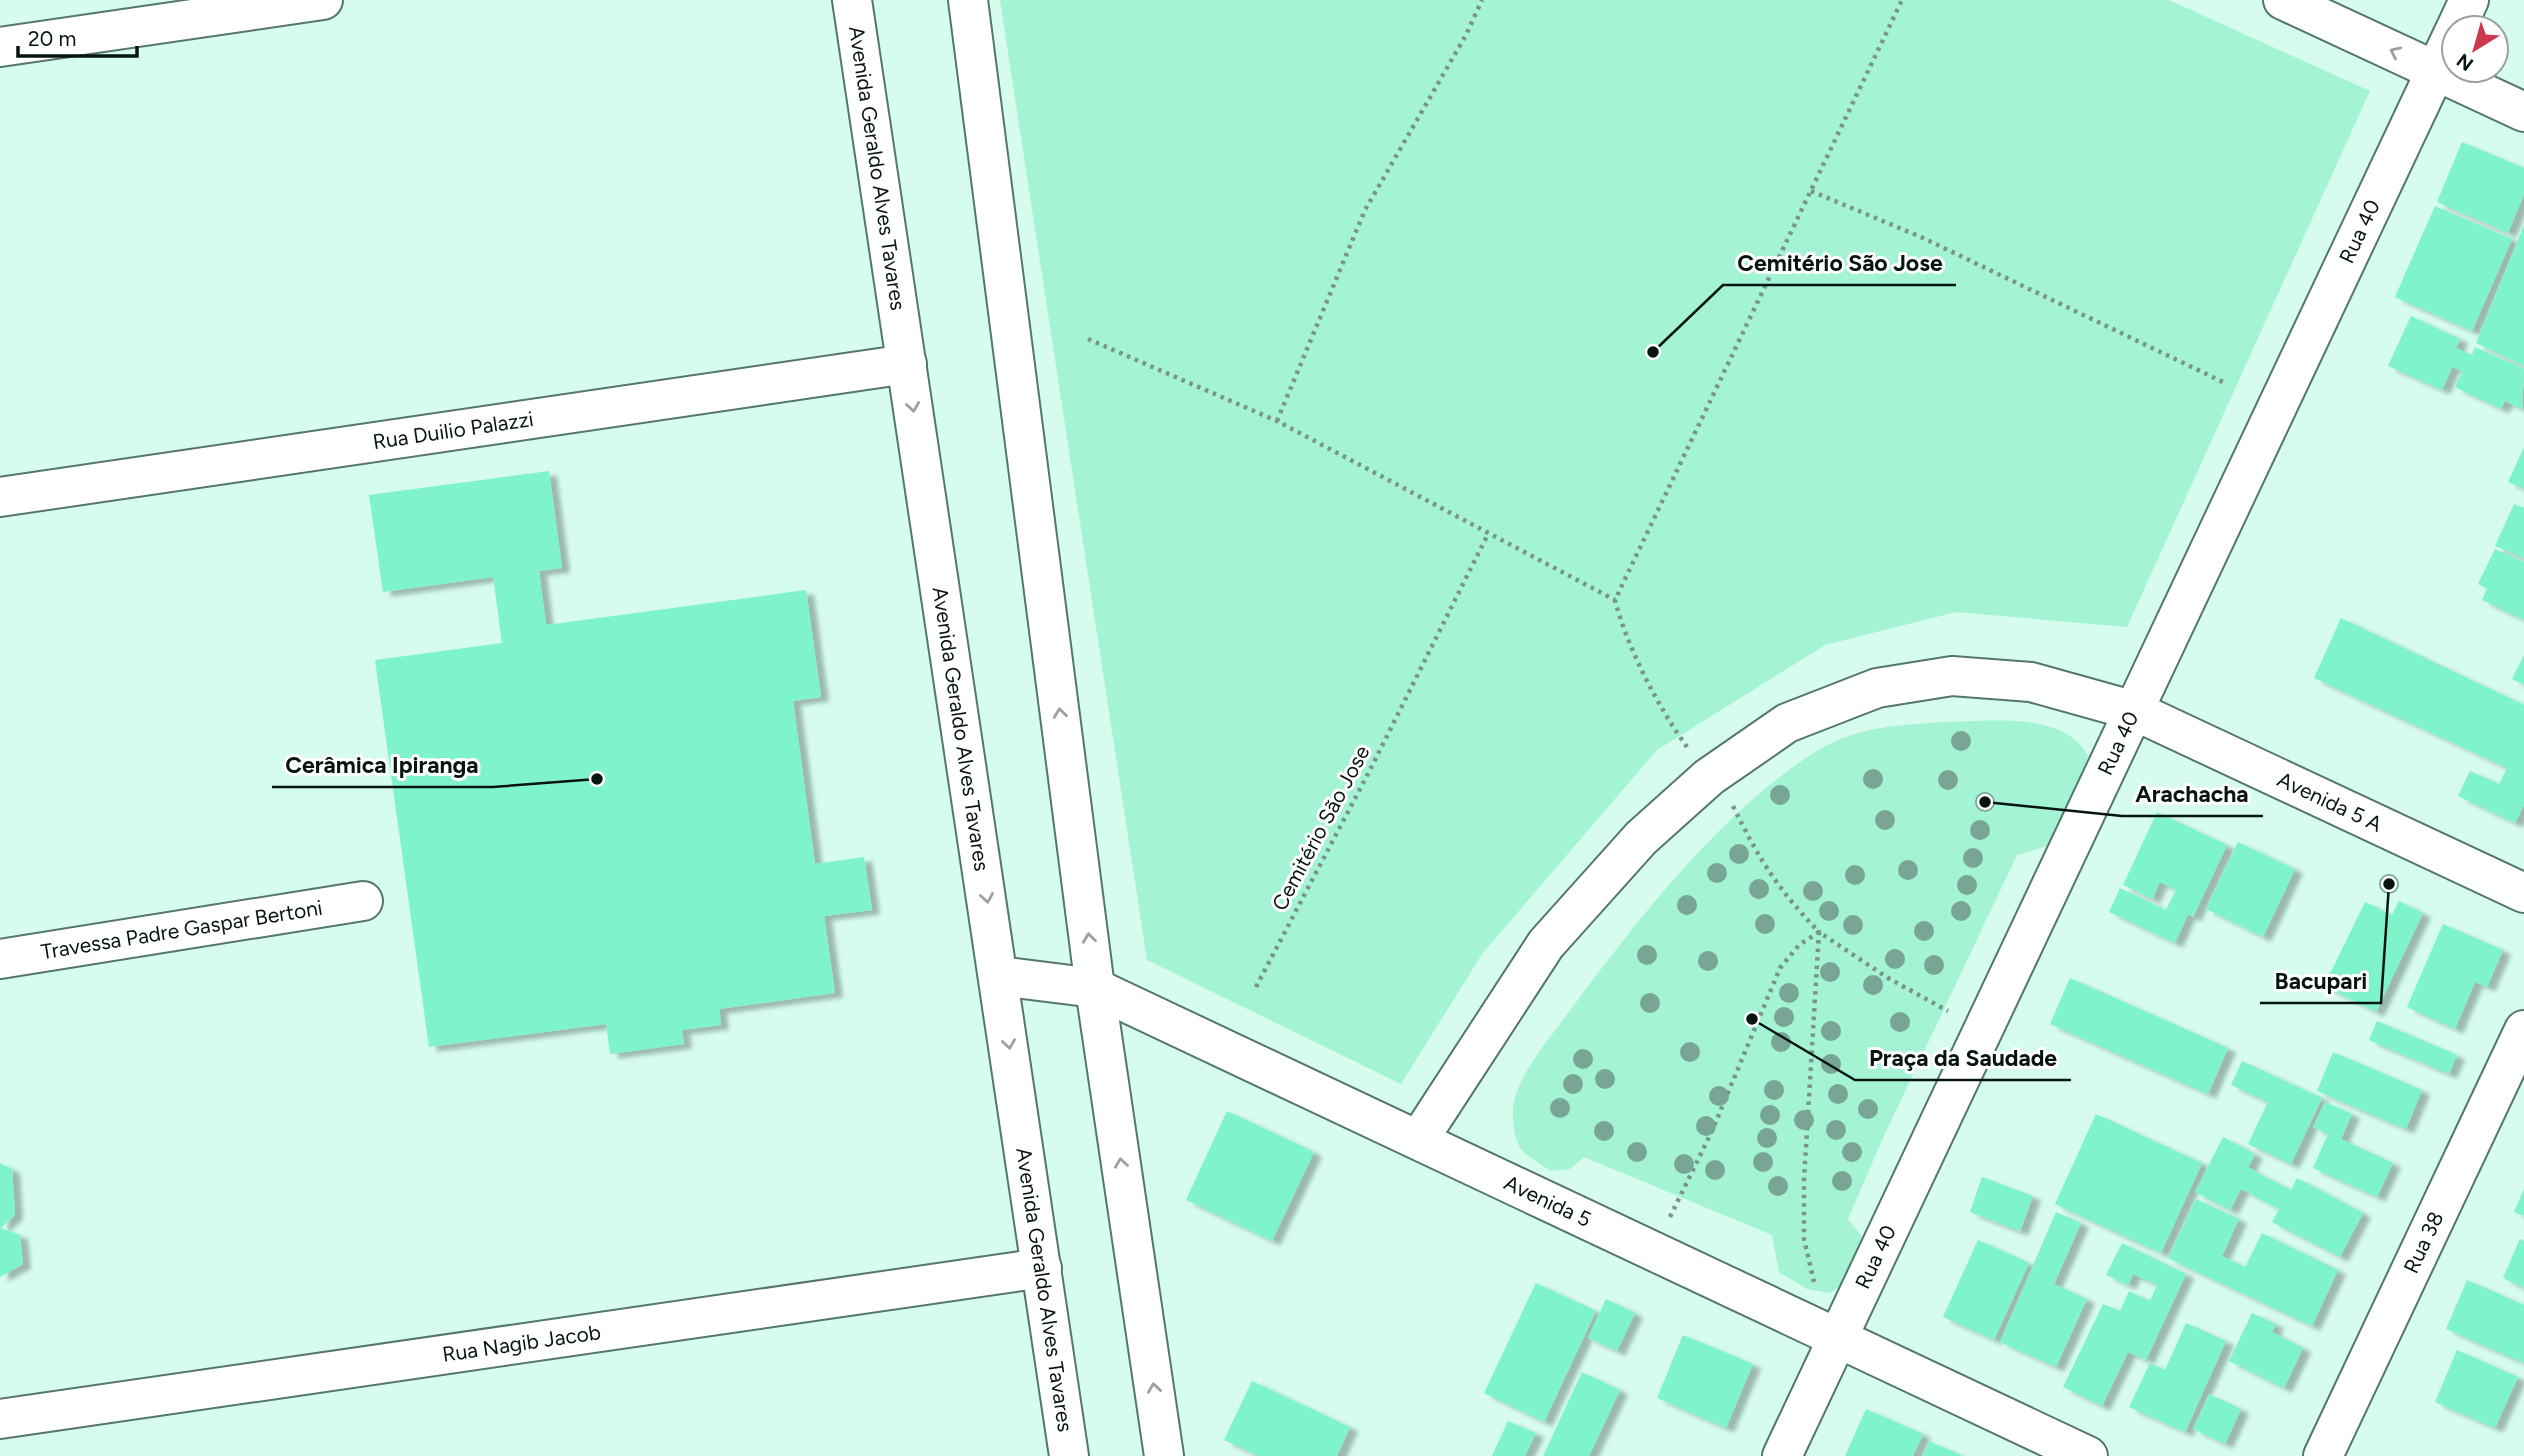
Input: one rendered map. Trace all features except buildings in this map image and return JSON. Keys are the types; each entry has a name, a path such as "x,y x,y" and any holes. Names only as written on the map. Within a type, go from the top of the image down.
{"street":[{"path":"0,47 323,0"},
{"name":"Avenida Geraldo Alves Tavares","path":"852,0 1069,1456"},
{"path":"968,0 1095,988 1164,1456"},
{"path":"2283,0 2524,112"},
{"name":"Rua 40","path":"1782,1456 2440,62"},
{"name":"Rua Duilio Palazzi","path":"0,497 906,364"},
{"name":"Avenida 5 A","path":"1419,1139 1546,944 1641,838 1709,777 1787,723 1877,688 1952,676 2031,682 2135,711 2524,893"},
{"name":"Travessa Padre Gaspar Bertoni","path":"0,959 363,901"},
{"name":"Avenida 5","path":"999,976 1095,988 2088,1456"},
{"name":"Rua 38","path":"2323,1456 2524,1030"},
{"name":"Rua Nagib Jacob","path":"0,1419 1042,1268"}],"path":[{"path":"1277,421 1365,209 1466,35 1482,0"},
{"path":"1902,0 1615,600 1621,622 1672,725 1709,777 1728,797 1760,861 1782,893 1819,932 1888,978 1982,1030"},
{"path":"1811,191 1921,237 2223,382"},
{"path":"1088,339 1277,421 1615,600"},
{"name":"Cemitério São Jose","path":"1256,987 1371,768 1488,534"},
{"path":"1654,1252 1712,1131 1780,968 1799,945 1819,932"},
{"path":"1819,932 1804,1180 1804,1239 1821,1307 1838,1337"}],"green space":[{"path":"1000,0 2169,0 2370,91 2127,627 1956,612 1825,645 1657,750 1482,954 1401,1084 1147,960"},
{"path":"2003,721 2043,725 2061,731 2076,741 2088,756 2071,809 2051,845 2017,855 1882,1140 1848,1219 1865,1241 1848,1280 1830,1293 1807,1289 1779,1272 1772,1235 1584,1157 1570,1169 1551,1171 1524,1152 1516,1138 1513,1109 1519,1086 1531,1063 1650,907 1711,839 1777,779 1828,745 1875,729 1943,722"}],"place":[{"name":"Cemitério São Jose","path":"1653,352"},
{"name":"Cerâmica Ipiranga","path":"597,779"},
{"name":"Arachacha","path":"1985,802"},
{"name":"Bacupari","path":"2389,884"},
{"name":"Praça da Saudade","path":"1752,1019"}]}
